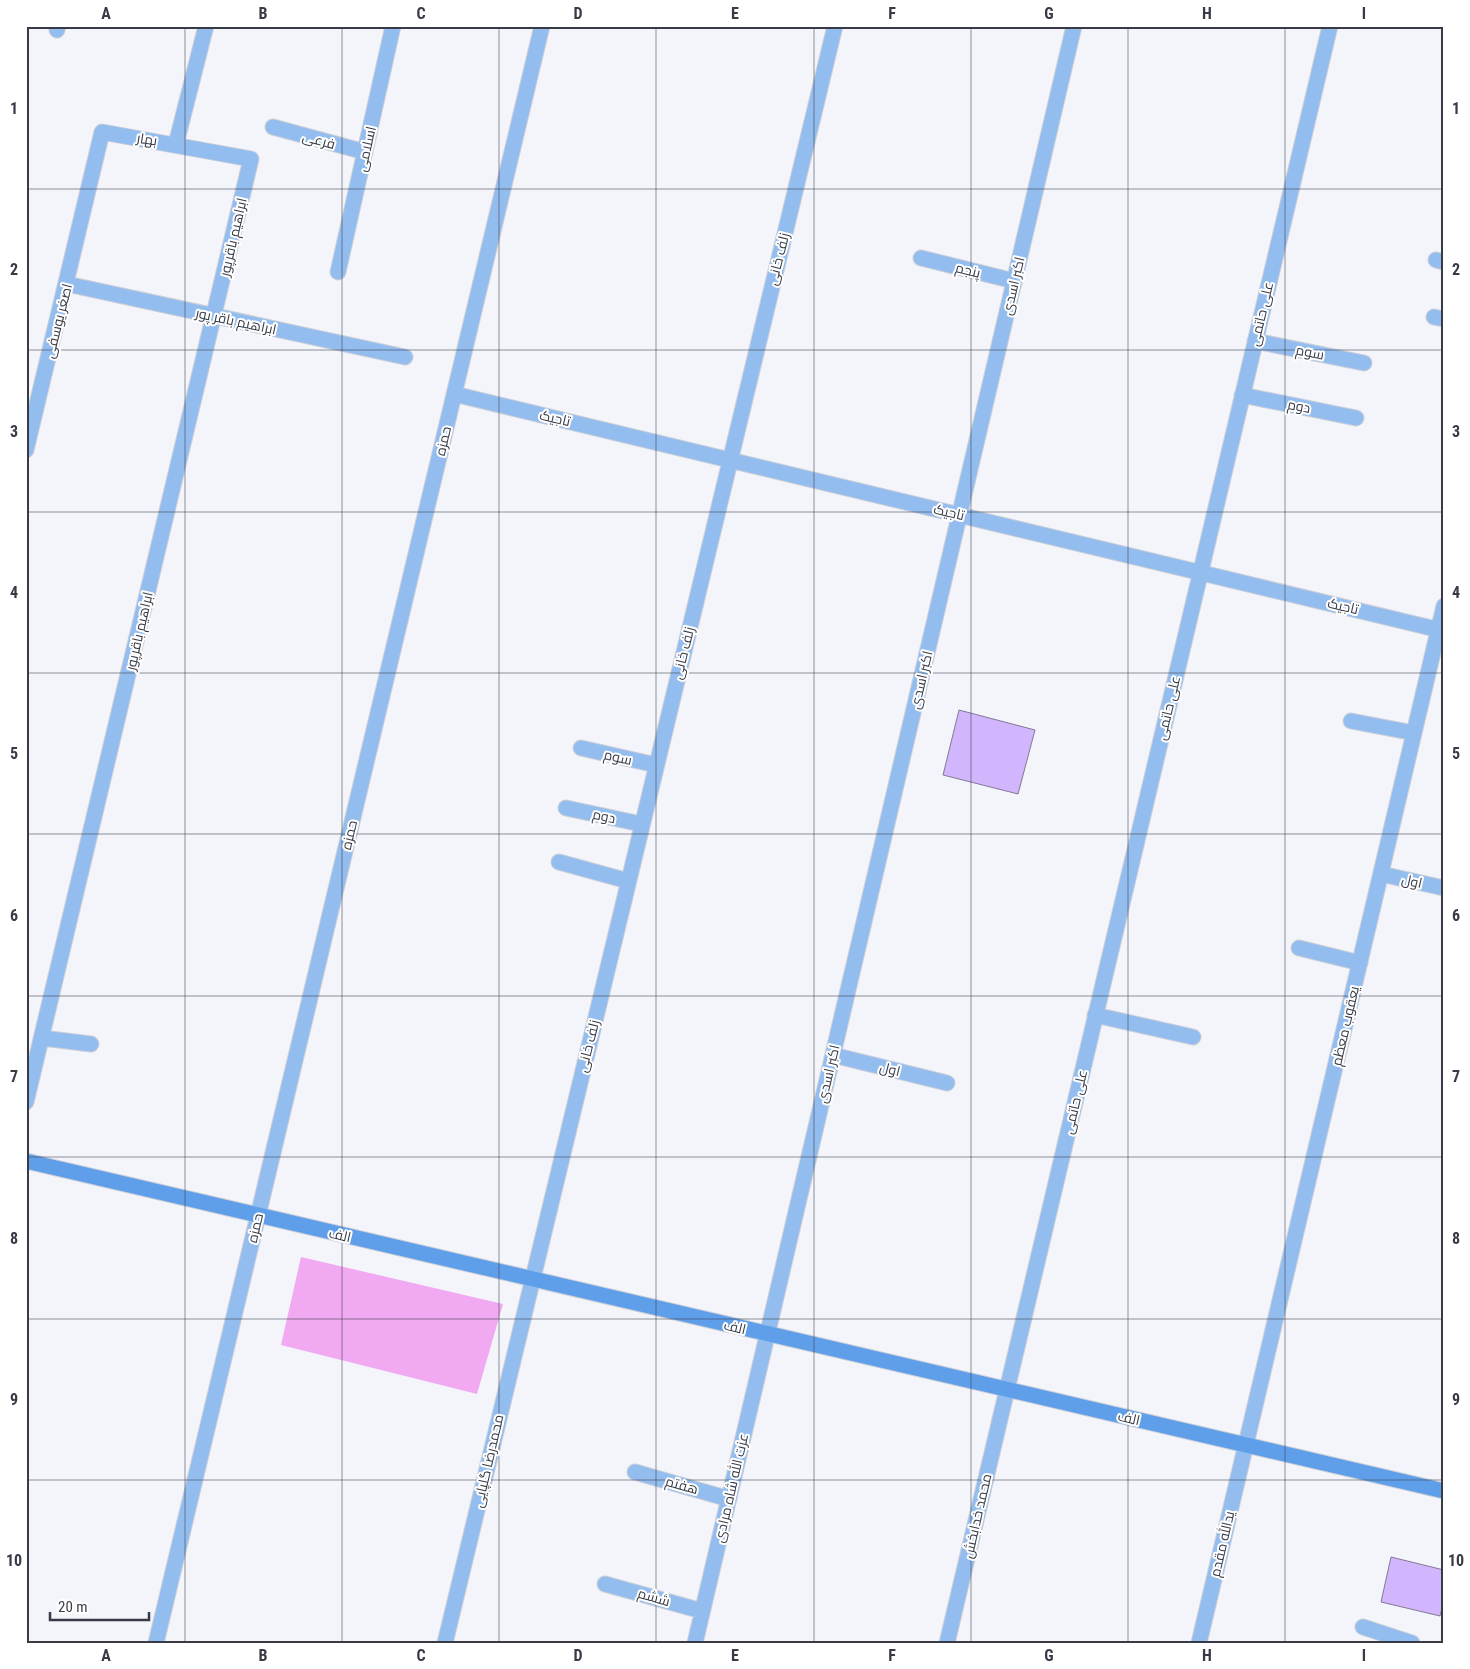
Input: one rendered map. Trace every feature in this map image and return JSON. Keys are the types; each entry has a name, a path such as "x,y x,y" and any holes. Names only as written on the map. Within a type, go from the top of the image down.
{"street":[{"path":"176,144 206,26"},
{"name":"اسلامی","path":"338,272 393,26"},
{"name":"حمزه","path":"156,1643 542,26"},
{"name":"زلف خانی","path":"531,1279 835,26"},
{"name":"اکبر اسدی","path":"767,1334 1074,26"},
{"name":"علی حاتمی","path":"1007,1390 1330,26"},
{"name":"فرعی","path":"273,127 365,152"},
{"name":"بهار","path":"88,191 102,132 251,159"},
{"name":"ابراهیم باقرپور","path":"26,1102 251,159"},
{"name":"اصغر یوسفی","path":"26,450 88,191"},
{"name":"پنجم","path":"921,258 1014,281"},
{"name":"ابراهیم باقر پور","path":"67,284 405,358"},
{"name":"سوم","path":"1255,341 1364,363"},
{"name":"تاجیک","path":"454,394 1441,630"},
{"name":"دوم","path":"1242,395 1356,418"},
{"name":"یعقوب معظم","path":"1246,1445 1414,733 1441,630 1444,606"},
{"path":"1351,721 1414,733"},
{"name":"سوم","path":"581,748 656,765"},
{"name":"دوم","path":"566,808 641,824"},
{"path":"559,862 628,881"},
{"name":"اول","path":"1381,874 1444,888"},
{"path":"1298,948 1360,963"},
{"path":"1095,1016 1193,1036"},
{"path":"42,1038 91,1044"},
{"name":"اول","path":"833,1055 946,1082"},
{"name":"الف","path":"26,1161 1444,1491"},
{"name":"محمدرضا گلپایی","path":"445,1643 531,1279"},
{"name":"عزت الله شاه مرادی","path":"695,1643 767,1334"},
{"name":"محمد خدابخش","path":"947,1643 1007,1390"},
{"name":"یدالله مقدم","path":"1199,1643 1246,1445"},
{"name":"هفتم","path":"635,1472 729,1499"},
{"name":"ششم","path":"605,1584 702,1611"},
{"path":"1362,1627 1412,1643"}],"shaded area":[{"path":"301,1257 503,1304 477,1394 281,1345"}],"building":[{"path":"959,710 1035,730 1018,794 943,775"},
{"path":"1391,1557 1444,1570 1444,1600 1440,1616 1381,1602"}]}
